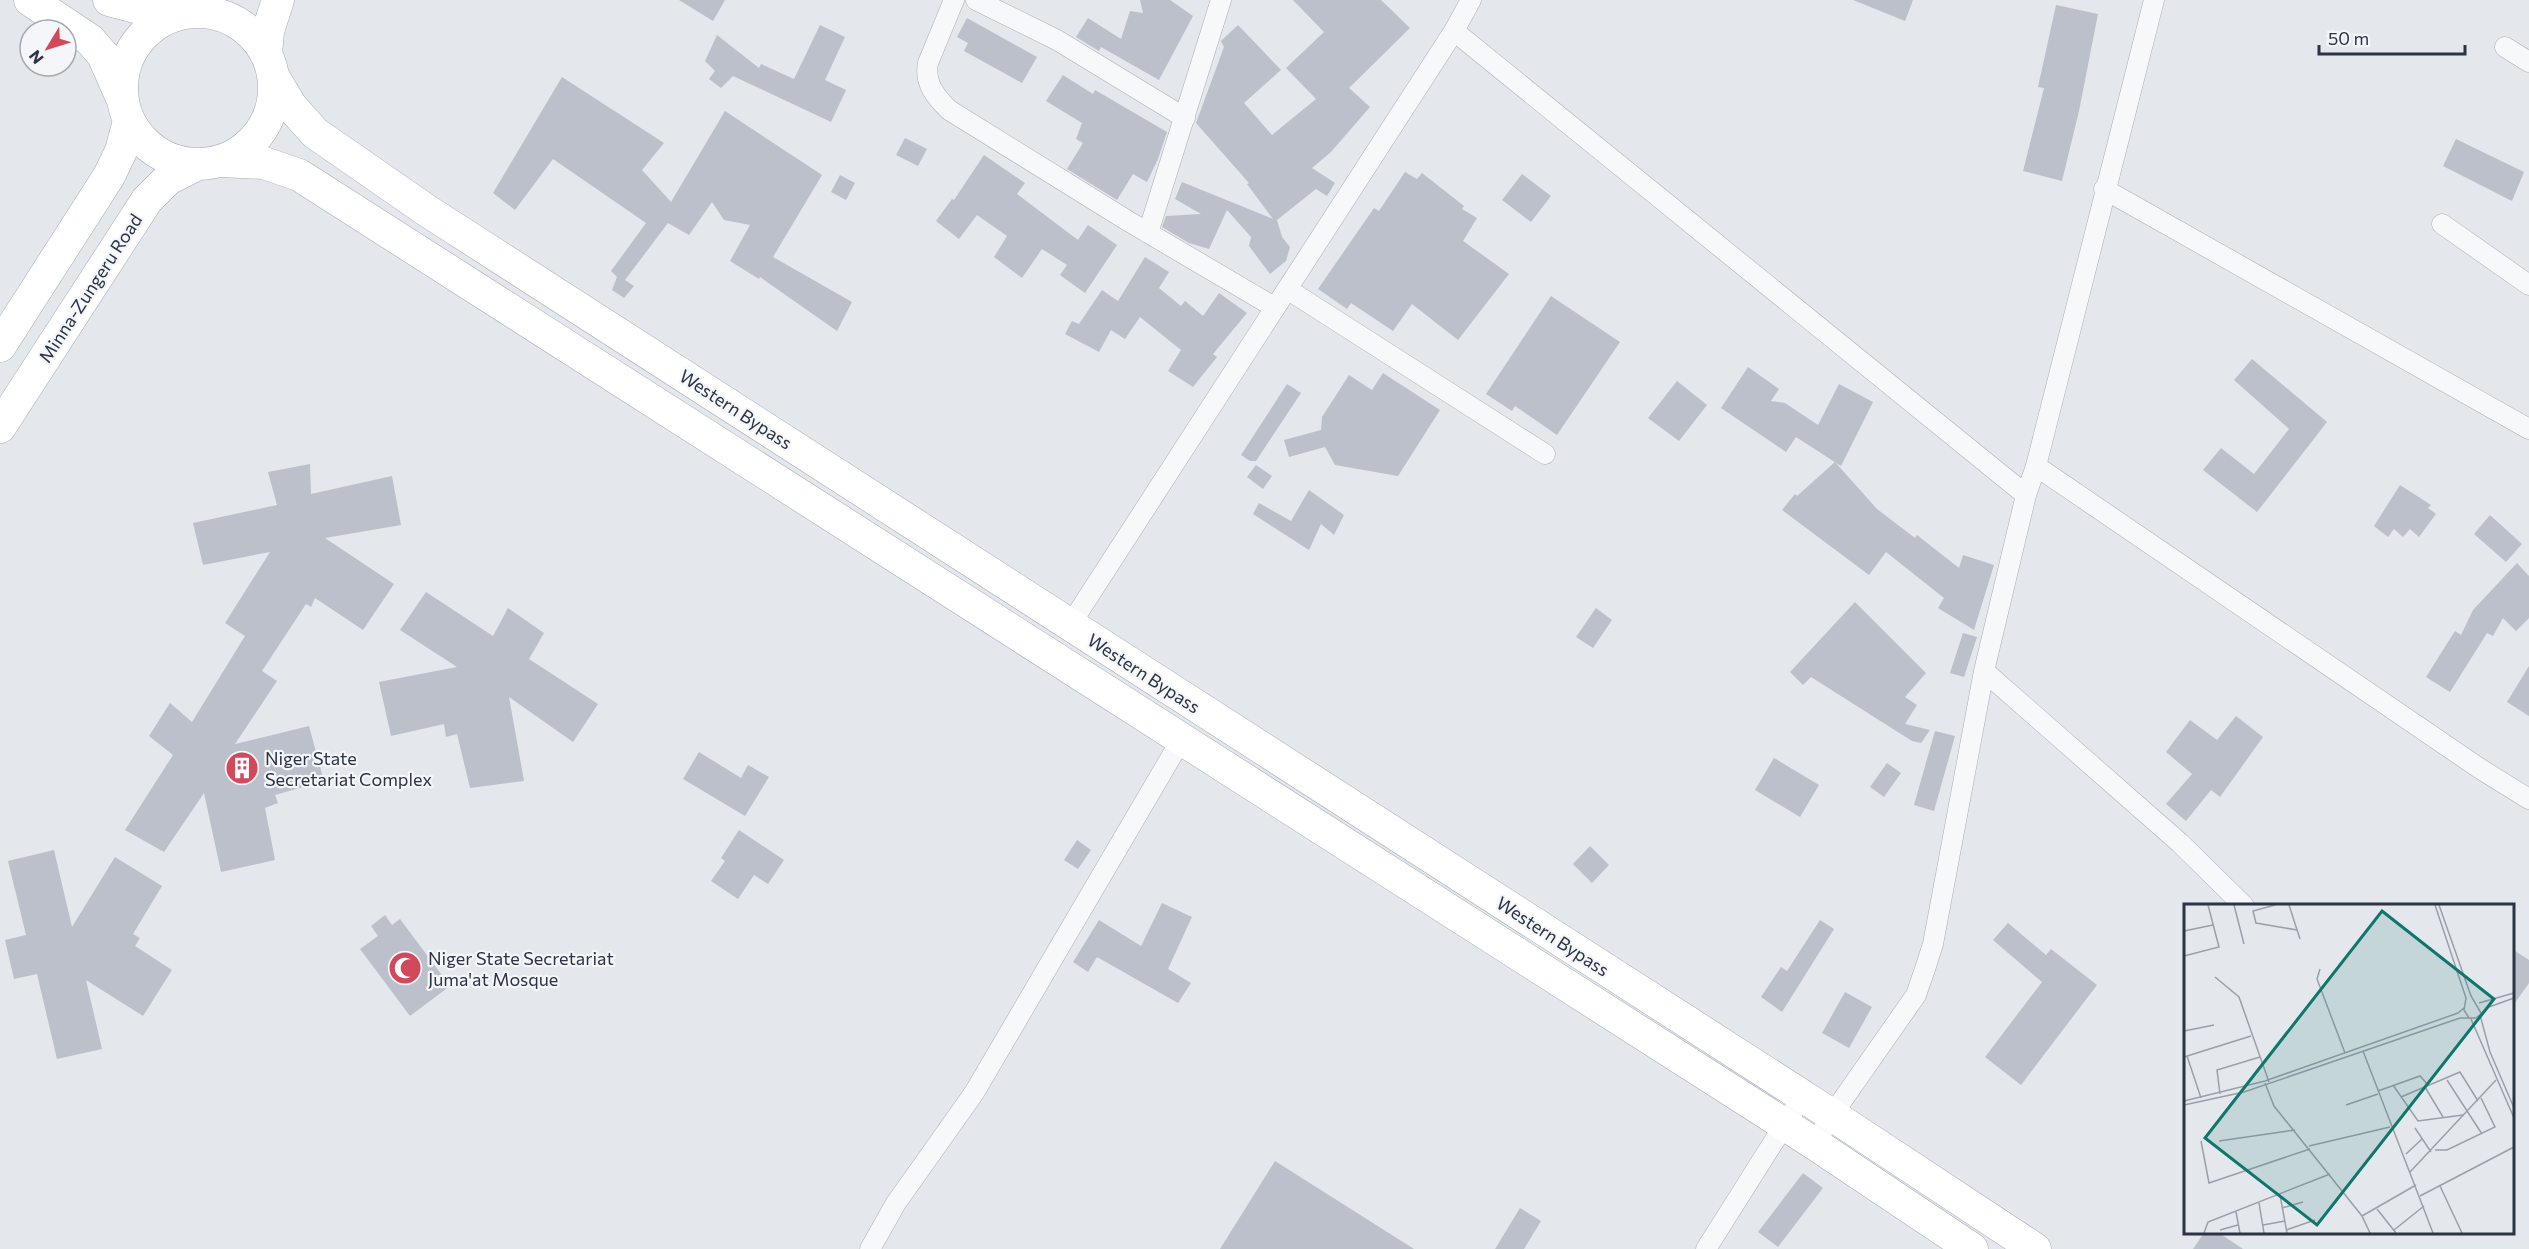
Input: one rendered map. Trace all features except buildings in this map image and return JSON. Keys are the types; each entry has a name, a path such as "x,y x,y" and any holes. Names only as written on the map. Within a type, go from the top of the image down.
{"main road":[{"path":"30,0 90,40 103,55 125,108 145,144 169,159 209,163 246,148 263,127 273,103 268,31 278,0"},
{"path":"109,0 214,13 235,22 253,36 269,65"},
{"path":"0,346 109,176 121,151 125,108 123,71 132,48 148,29 190,9"},
{"name":"Western Bypass","path":"269,65 291,106 315,133 426,210 1832,1115 2035,1249"},
{"name":"Western Bypass","path":"209,163 264,163 298,175 1815,1144 1972,1249"},
{"name":"Minna-Zungeru Road","path":"0,427 147,200 168,179 209,163"}],"street":[{"path":"954,0 928,63 926,74 936,98 969,123 1274,307"},
{"path":"1148,233 1221,0"},
{"path":"1070,625 1454,31 1471,0"},
{"path":"1815,1144 1832,1115 1916,995 1933,944 1984,671 2026,495 2036,466 2104,189 2154,0"},
{"path":"985,2 1057,40 1185,118"},
{"path":"1454,31 2026,495"},
{"path":"2505,47 2529,62"},
{"path":"2104,189 2527,423"},
{"path":"2442,224 2529,285"},
{"path":"1287,288 1545,454"},
{"path":"2036,466 2479,768 2529,799"},
{"path":"1984,671 2180,843 2242,904"},
{"path":"870,1249 896,1203 974,1093 1181,740"},
{"path":"1706,1249 1802,1097"}],"place":[{"name":"Niger State Secretariat Complex","path":"242,768"},
{"name":"Niger State Secretariat Juma'at Mosque","path":"405,968"}]}
